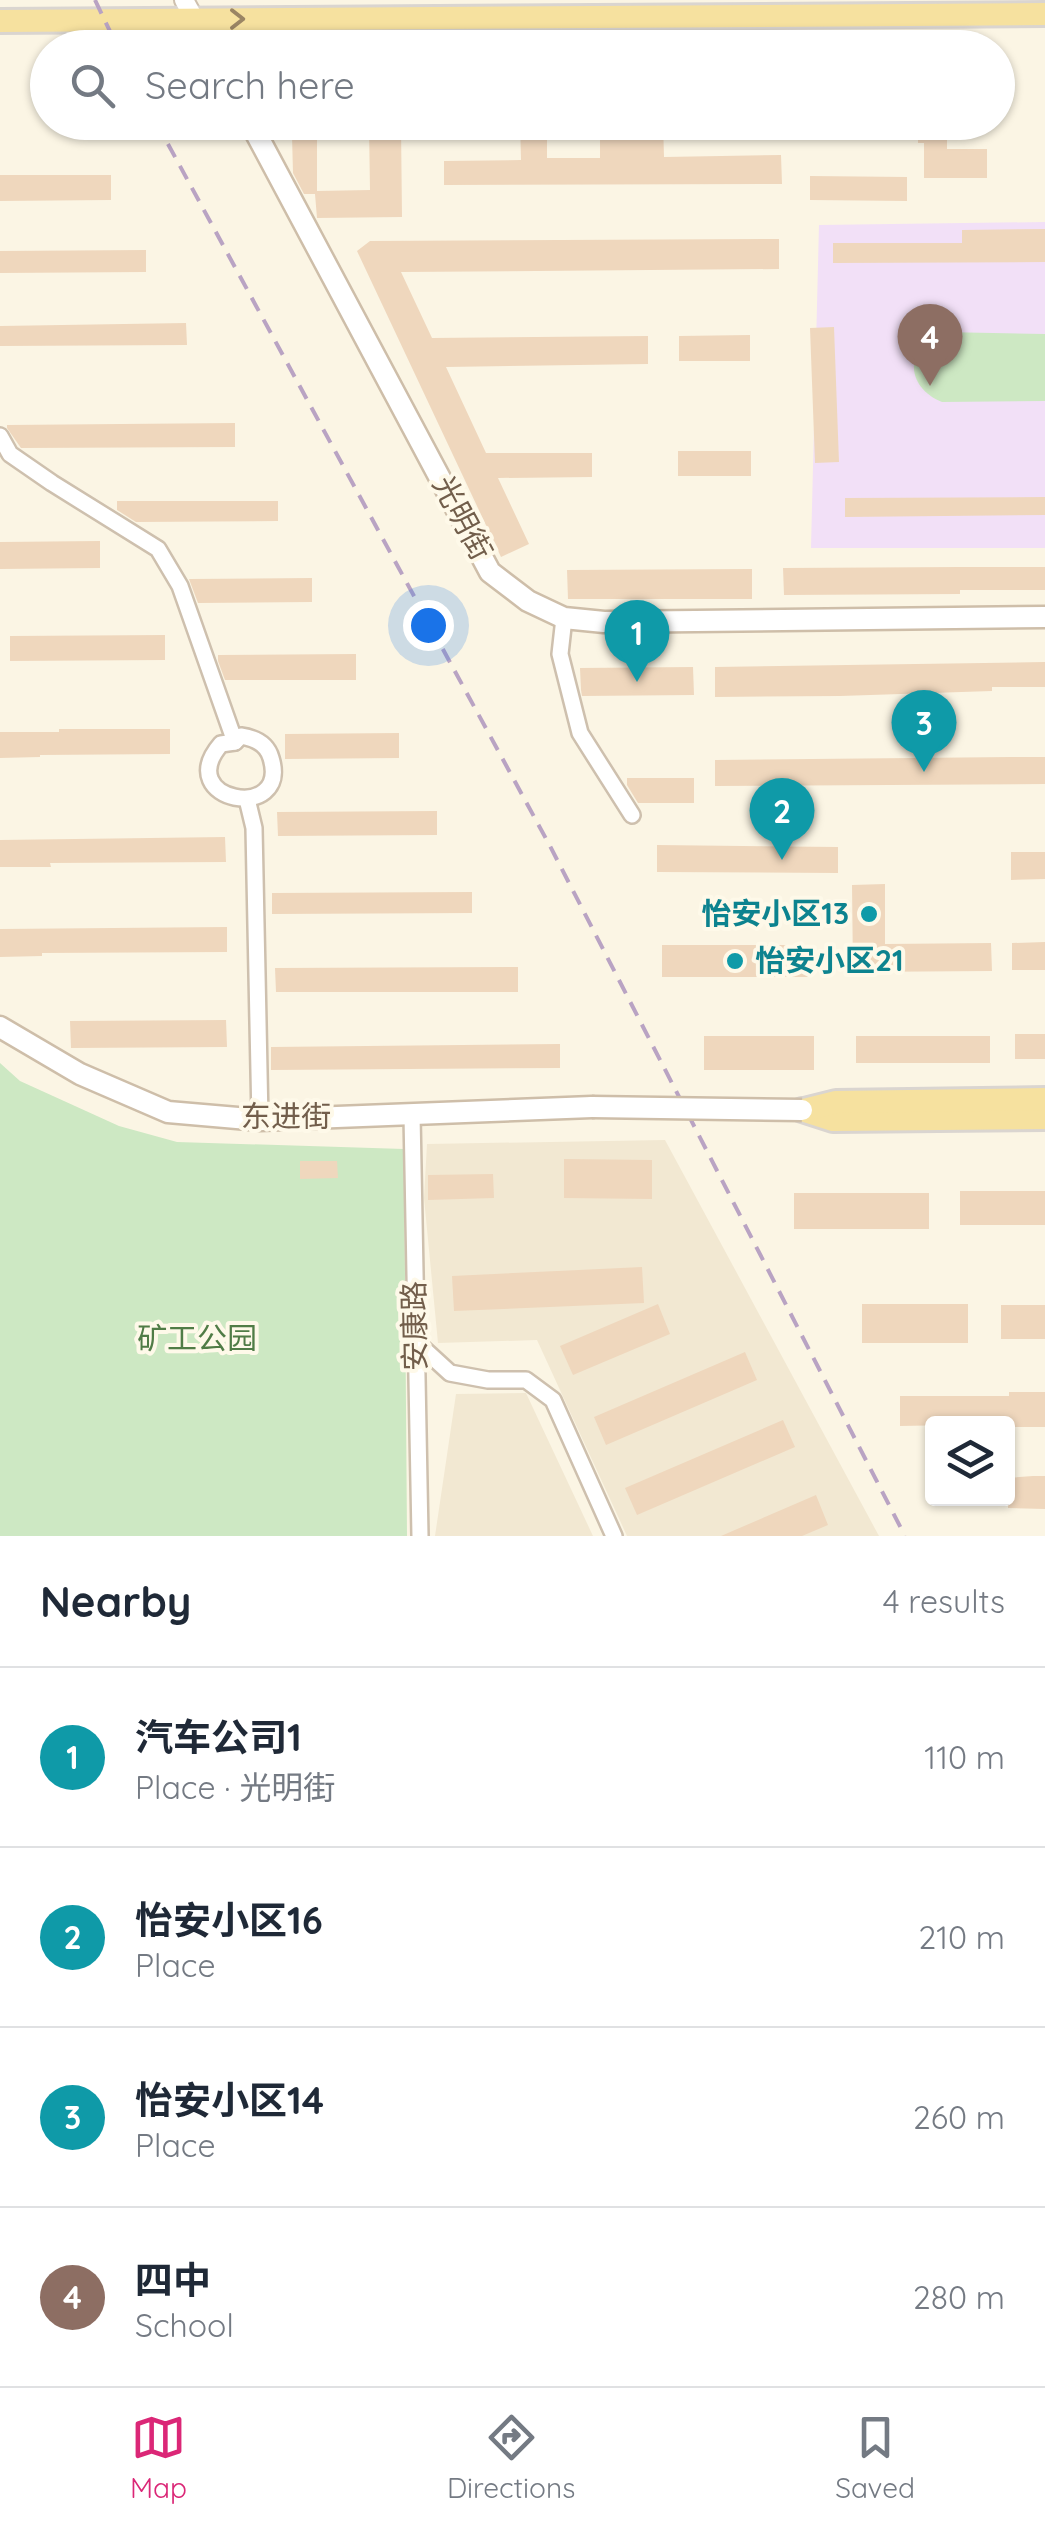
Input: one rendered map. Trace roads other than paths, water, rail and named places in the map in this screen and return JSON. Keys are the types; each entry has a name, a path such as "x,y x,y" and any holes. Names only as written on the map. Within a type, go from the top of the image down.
{"main road":[{"path":"0,21 189,10 1045,14"},
{"name":"光明街","path":"260,140 490,572 528,601 564,618 604,622 1045,617"},
{"name":"东进街","path":"0,1027 80,1074 168,1112 260,1120 592,1108 802,1110"},
{"path":"802,1110 836,1102 1045,1100"},
{"path":"802,1110 833,1120 1045,1118"}],"street":[{"path":"0,436 10,454 158,550 191,613 235,742"},
{"path":"564,618 560,654 580,733 632,815"},
{"path":"241,736 261,743 272,761 270,782 247,799 227,796 210,773 214,752 221,744 235,742 241,736"},
{"path":"247,799 254,828 260,1120"},
{"name":"安康路","path":"412,1115 420,1536"},
{"path":"415,1342 450,1373 488,1380 526,1380 553,1400 614,1536"}],"railway":[{"path":"95,0 109,30"},
{"path":"166,140 550,846 905,1536"}],"place":[{"name":"四中","path":"930,386"},
{"name":"汽车公司1","path":"637,682"},
{"name":"怡安小区14","path":"924,772"},
{"name":"怡安小区16","path":"782,860"},
{"name":"怡安小区13","path":"869,914"},
{"name":"怡安小区21","path":"735,961"}],"park label":[{"name":"矿工公园","path":"197,1339"}]}
